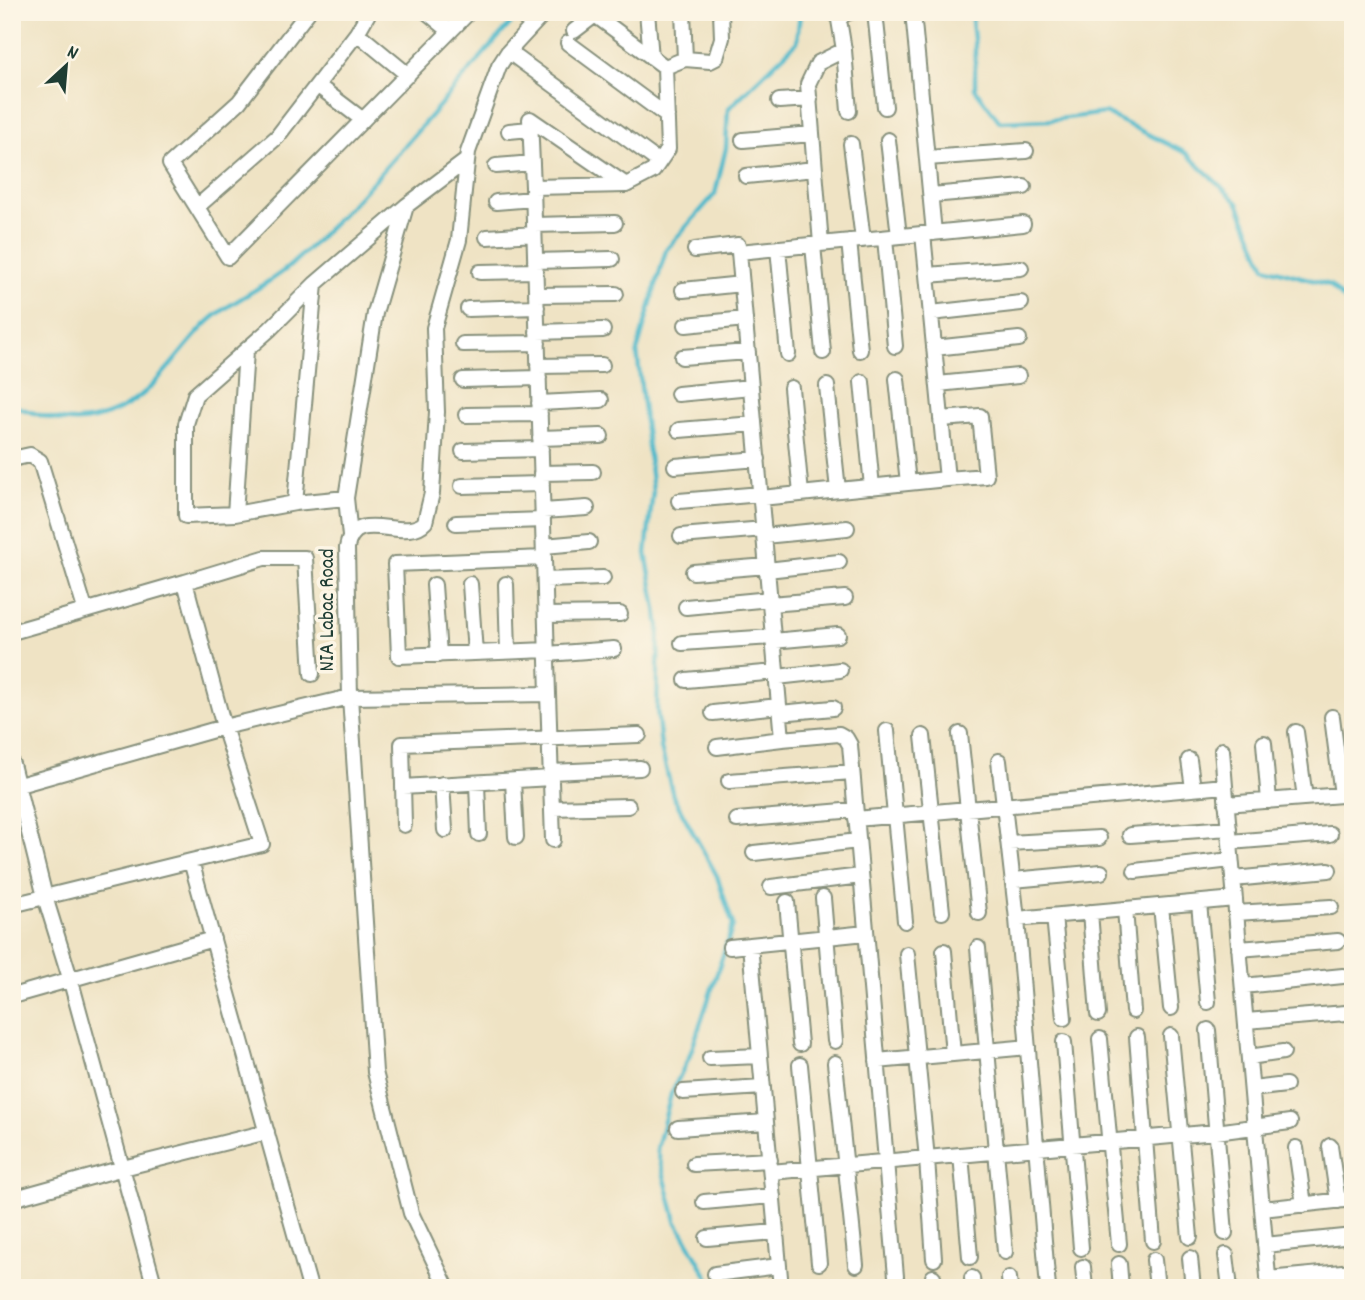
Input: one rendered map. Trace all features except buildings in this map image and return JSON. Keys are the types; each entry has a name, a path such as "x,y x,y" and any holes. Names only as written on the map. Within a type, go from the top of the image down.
{"street":[{"path":"308,12 239,102 170,164 228,257 469,12"},
{"path":"197,207 277,137 357,33 369,12"},
{"path":"427,12 450,32"},
{"name":"NIA Labac Road","path":"447,1288 411,1213 375,1072 350,697 347,548 350,536 361,527 415,528 422,526 427,516 432,493 437,412 434,328 460,240 467,160 499,66 526,19 545,12"},
{"path":"647,12 651,57"},
{"path":"683,12 685,59"},
{"path":"665,68 685,59 709,61 716,58 722,38 721,12"},
{"path":"849,111 839,20 850,12"},
{"path":"875,12 885,107"},
{"path":"913,12 931,195 927,275 947,479"},
{"path":"496,202 533,193 626,185 653,171 668,149 667,116 665,68 597,14 571,37 667,116"},
{"path":"357,33 408,75"},
{"path":"823,352 815,169 808,83 818,63 844,50"},
{"path":"509,52 659,162"},
{"path":"317,85 363,120"},
{"path":"779,101 810,99"},
{"path":"554,840 530,119 626,185"},
{"path":"509,131 530,129"},
{"path":"743,140 812,134"},
{"path":"888,140 895,346"},
{"path":"851,144 860,350"},
{"path":"927,158 1026,151"},
{"path":"346,498 295,503 235,514 186,516 186,424 195,395 246,351 315,284 406,206 467,160"},
{"path":"496,166 532,163"},
{"path":"746,176 815,169"},
{"path":"931,195 1024,187"},
{"path":"350,536 346,498 375,313 406,206"},
{"path":"487,237 615,223"},
{"path":"740,252 1023,224"},
{"path":"695,250 738,245 740,252 782,739"},
{"path":"778,248 788,354"},
{"path":"480,272 612,259"},
{"path":"927,275 1021,268"},
{"path":"295,503 315,284"},
{"path":"683,290 742,284"},
{"path":"468,309 616,294"},
{"path":"931,313 1021,303"},
{"path":"686,325 745,319"},
{"path":"463,344 603,330"},
{"path":"934,348 1019,339"},
{"path":"235,514 246,351"},
{"path":"682,357 748,352"},
{"path":"463,380 601,365"},
{"path":"938,384 1018,376"},
{"path":"897,379 908,483"},
{"path":"862,382 872,487"},
{"path":"827,386 838,490"},
{"path":"678,394 751,387"},
{"path":"791,388 801,494"},
{"path":"466,415 601,400"},
{"path":"679,501 801,494 986,476 980,416 941,419"},
{"path":"679,430 754,424"},
{"path":"463,451 601,436"},
{"path":"12,459 30,455 40,461 85,609"},
{"path":"675,466 758,459"},
{"path":"462,486 593,471"},
{"path":"456,523 586,508"},
{"path":"681,536 847,528"},
{"path":"589,542 544,552 395,564 399,656 614,649"},
{"path":"12,632 264,558 305,558 312,674"},
{"path":"693,572 839,562"},
{"path":"545,580 604,578"},
{"path":"12,905 262,844 224,727 185,582"},
{"path":"470,584 475,653"},
{"path":"506,584 508,652"},
{"path":"434,585 439,655"},
{"path":"686,607 845,598"},
{"path":"546,615 620,614"},
{"path":"682,643 838,635"},
{"path":"686,680 840,670"},
{"path":"15,786 224,727 350,697 548,694"},
{"path":"713,713 833,708"},
{"path":"1226,804 1342,795 1332,718"},
{"path":"887,731 905,921"},
{"path":"1296,733 1305,798"},
{"path":"717,747 839,734 846,738 850,745 897,1288"},
{"path":"961,734 979,913"},
{"path":"404,825 402,744 639,735"},
{"path":"923,736 942,912"},
{"path":"1264,743 1269,801"},
{"path":"1222,750 1269,1284 1353,1271"},
{"path":"1189,760 1193,788"},
{"path":"999,761 1017,919 1048,1288"},
{"path":"12,764 15,786 45,897 70,978 155,1288"},
{"path":"403,787 477,784 640,768"},
{"path":"729,781 852,772"},
{"path":"513,781 516,837"},
{"path":"477,784 479,834"},
{"path":"442,785 445,830"},
{"path":"737,820 856,814 897,815 1225,786"},
{"path":"552,807 628,806"},
{"path":"1130,835 1330,834"},
{"path":"1009,843 1098,838"},
{"path":"754,853 858,841"},
{"path":"191,860 310,1288"},
{"path":"1135,871 1231,860"},
{"path":"1233,879 1329,870"},
{"path":"1013,880 1101,872"},
{"path":"771,887 861,876"},
{"path":"823,898 835,1041"},
{"path":"787,902 800,1044"},
{"path":"1017,919 1199,902 1236,906 1331,907"},
{"path":"1199,902 1209,1002"},
{"path":"1161,906 1171,1009"},
{"path":"1125,909 1133,1011"},
{"path":"1090,912 1098,1014"},
{"path":"1054,916 1064,1018"},
{"path":"730,947 866,933"},
{"path":"12,996 213,939"},
{"path":"1239,949 1338,941"},
{"path":"750,945 781,1288"},
{"path":"978,948 1005,1252"},
{"path":"944,951 953,1054"},
{"path":"907,954 934,1259"},
{"path":"1243,986 1343,976"},
{"path":"1245,1021 1346,1013"},
{"path":"1208,1030 1225,1233"},
{"path":"1171,1036 1190,1237"},
{"path":"1137,1037 1153,1241"},
{"path":"1100,1039 1119,1244"},
{"path":"1064,1042 1081,1248"},
{"path":"877,1061 1028,1047"},
{"path":"1249,1057 1283,1052"},
{"path":"710,1058 760,1056"},
{"path":"835,1063 848,1166 856,1265"},
{"path":"800,1065 819,1263"},
{"path":"1252,1089 1286,1085"},
{"path":"683,1092 763,1087"},
{"path":"678,1128 766,1122"},
{"path":"694,1164 810,1168 848,1166 1216,1132 1290,1122"},
{"path":"12,1199 267,1132"},
{"path":"1262,1209 1345,1200 1330,1146"},
{"path":"1296,1148 1304,1205"},
{"path":"961,1155 970,1257"},
{"path":"704,1202 773,1196"},
{"path":"707,1238 776,1232"},
{"path":"1265,1245 1353,1236"},
{"path":"1226,1255 1230,1288"},
{"path":"1190,1258 1193,1288"},
{"path":"1154,1260 1157,1288"},
{"path":"1119,1264 1121,1288"},
{"path":"715,1273 779,1266"},
{"path":"1083,1267 1085,1288"}],"waterway":[{"path":"714,1288 676,1221 657,1149 671,1094 690,1055 733,925 717,876 673,796 661,748 657,709 659,626 646,553 653,491 637,351 666,250 715,194 726,148 728,109 797,42 800,12"},
{"path":"971,12 975,48 975,89 1000,122 1051,120 1105,113 1186,153 1238,203 1265,267 1330,285 1353,309"},
{"path":"12,405 52,418 83,421 113,413 144,393 215,316 282,272 322,235 380,174 517,16"}]}
